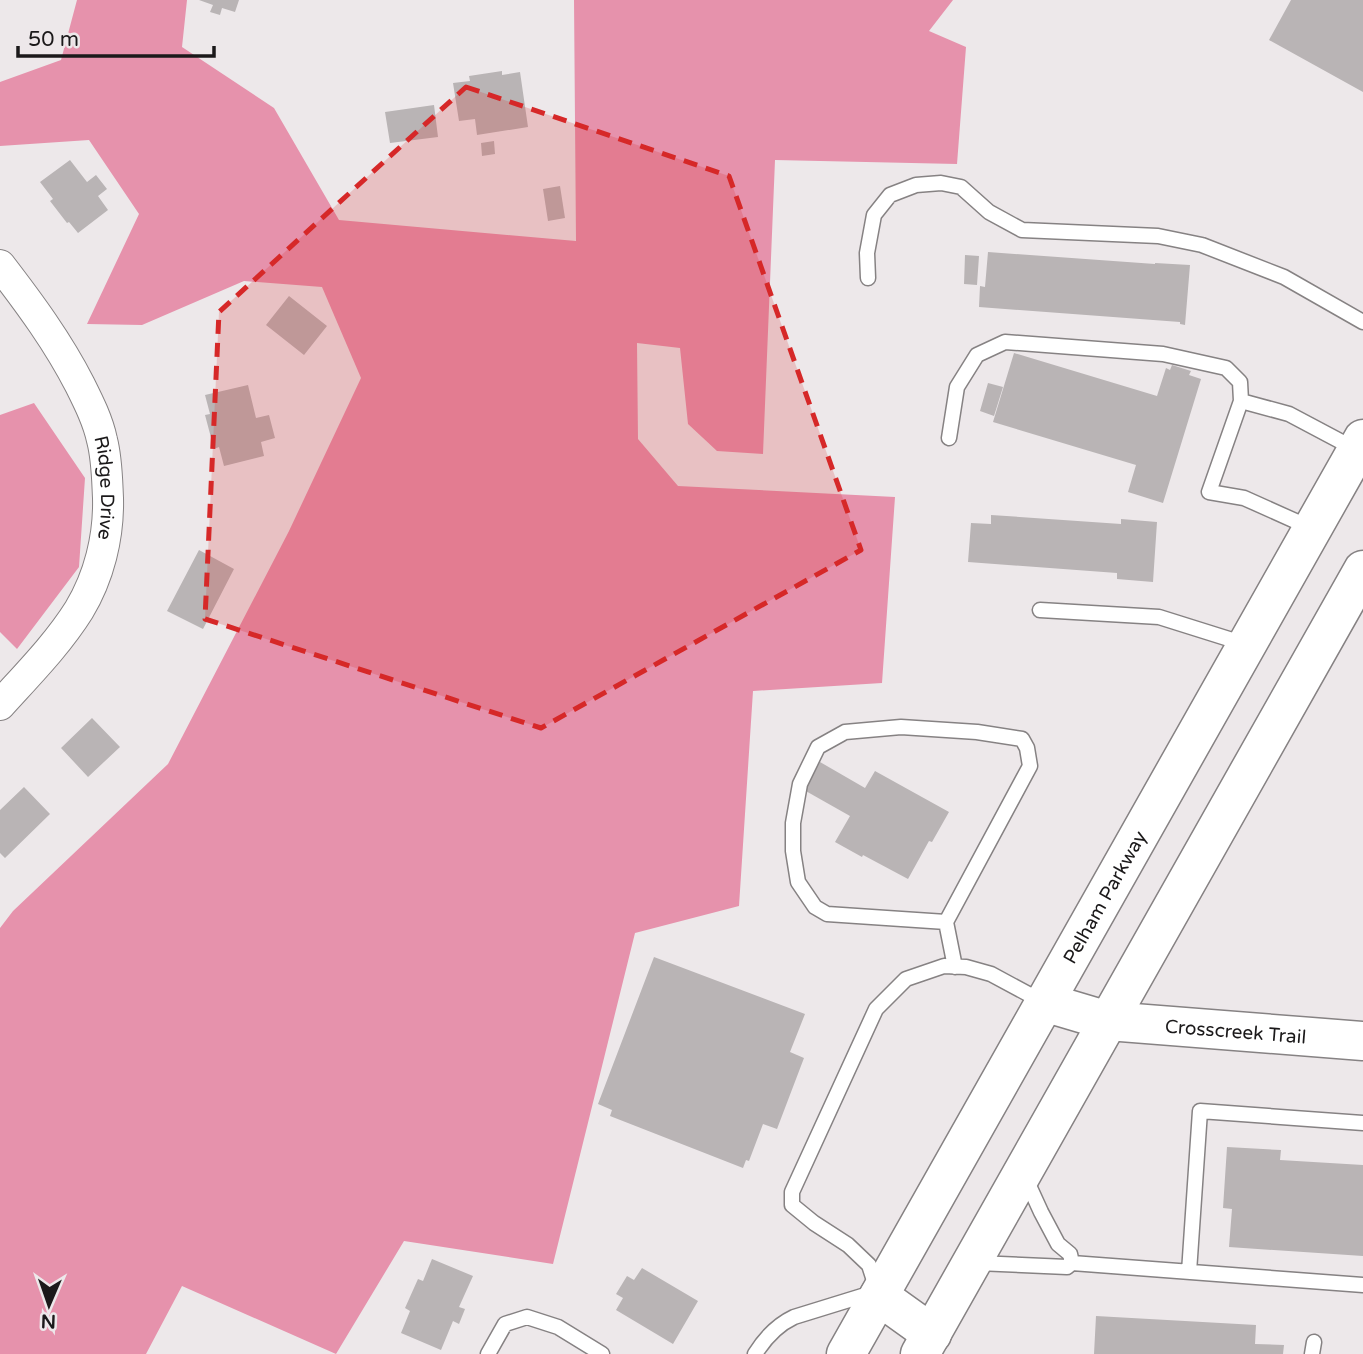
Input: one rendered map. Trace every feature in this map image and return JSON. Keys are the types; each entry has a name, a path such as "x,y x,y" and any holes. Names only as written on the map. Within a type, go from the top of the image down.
{"main road":[{"name":"Pelham Parkway","path":"846,1354 1360,444"},
{"path":"879,1296 926,1344 1363,570"},
{"name":"Crosscreek Trail","path":"1044,1002 1108,1021 1363,1041"}],"street":[{"name":"Ridge Drive","path":"0,265 64,354 90,406 102,438 107,462 109,515 105,545 92,585 79,611 44,656 0,705"}],"lane":[{"path":"868,278 867,253 874,215 890,195 916,185 941,183 961,187 989,212 1022,230 1158,236 1202,245 1284,277 1363,321"},
{"path":"949,438 957,387 978,355 1005,342 1163,354 1226,368 1240,382 1241,401 1209,492 1244,498 1312,529"},
{"path":"1241,401 1289,414 1360,444"},
{"path":"1040,610 1159,617 1247,645"},
{"path":"946,922 827,914 815,907 798,882 793,851 793,823 800,784 818,747 845,732 901,727 977,732 1022,739 1027,748 1030,766 946,922 955,967"},
{"path":"755,1354 765,1339 785,1321 862,1296 879,1296 869,1265 848,1244 814,1223 792,1205 792,1192 876,1009 906,979 944,966 966,967 991,974 1044,1002"},
{"path":"1189,1272 1200,1111 1363,1123"},
{"path":"1023,1172 1052,1233 1058,1244 1070,1254 1072,1263"},
{"path":"972,1263 1067,1267 1072,1263 1363,1285"},
{"path":"488,1354 505,1324 527,1317 558,1327 603,1354"}],"highlighted area":[{"path":"466,87 729,176 861,550 541,728 205,619 219,312"}],"shaded area":[{"path":"77,0 187,0 182,47 274,108 339,220 576,241 574,0 953,0 929,31 966,47 957,164 775,160 763,454 717,451 688,424 680,348 637,343 638,439 678,486 895,497 882,683 753,691 739,906 635,933 553,1264 404,1241 336,1354 182,1286 146,1354 0,1354 0,928 13,911 168,764 289,531 361,378 322,287 244,281 142,325 87,324 139,214 89,140 0,146 0,82 61,60"},
{"path":"34,403 85,478 79,567 17,649 0,632 0,415"}],"building":[{"path":"199,0 239,0 235,12 222,8 220,15 210,12 213,5"},
{"path":"1291,0 1363,0 1363,92 1269,40"},
{"path":"502,71 502,75 520,72 528,127 477,135 475,119 459,121 453,83 470,81 469,76"},
{"path":"434,105 438,137 390,143 385,112"},
{"path":"494,141 495,154 482,156 481,143"},
{"path":"70,160 87,182 96,175 107,189 98,196 108,210 78,233 50,201 53,199 40,182"},
{"path":"560,186 565,218 548,221 543,189"},
{"path":"988,252 1190,265 1185,325 1180,322 979,307 980,286 985,287"},
{"path":"965,255 979,256 977,285 964,284"},
{"path":"289,296 327,326 304,355 266,325"},
{"path":"1014,353 1157,396 1166,368 1170,370 1172,365 1191,371 1189,375 1201,379 1163,503 1128,492 1136,465 993,422"},
{"path":"988,383 1003,387 994,416 980,411"},
{"path":"248,385 256,418 269,415 275,438 261,442 264,456 224,466 219,447 214,449 205,415 210,414 205,395"},
{"path":"991,515 1121,524 1121,519 1157,522 1153,582 1117,579 1117,573 968,562 971,523 991,524"},
{"path":"199,550 234,569 203,629 167,611"},
{"path":"92,718 120,747 88,777 61,748"},
{"path":"820,762 865,788 875,771 949,812 908,879 835,842 850,816 804,790"},
{"path":"24,787 50,814 5,858 0,853 0,810"},
{"path":"654,957 805,1014 790,1052 804,1058 777,1129 763,1124 749,1161 746,1160 743,1168 610,1116 612,1110 598,1104"},
{"path":"1227,1147 1281,1150 1280,1160 1363,1165 1363,1256 1229,1247 1232,1209 1223,1208"},
{"path":"432,1259 473,1276 459,1307 465,1309 459,1324 453,1321 441,1350 401,1333 410,1311 405,1308 418,1279 423,1281"},
{"path":"642,1268 698,1301 673,1344 616,1310 623,1298 616,1294 627,1276 634,1280"},
{"path":"1096,1316 1256,1325 1255,1344 1284,1345 1283,1354 1094,1354"}]}
